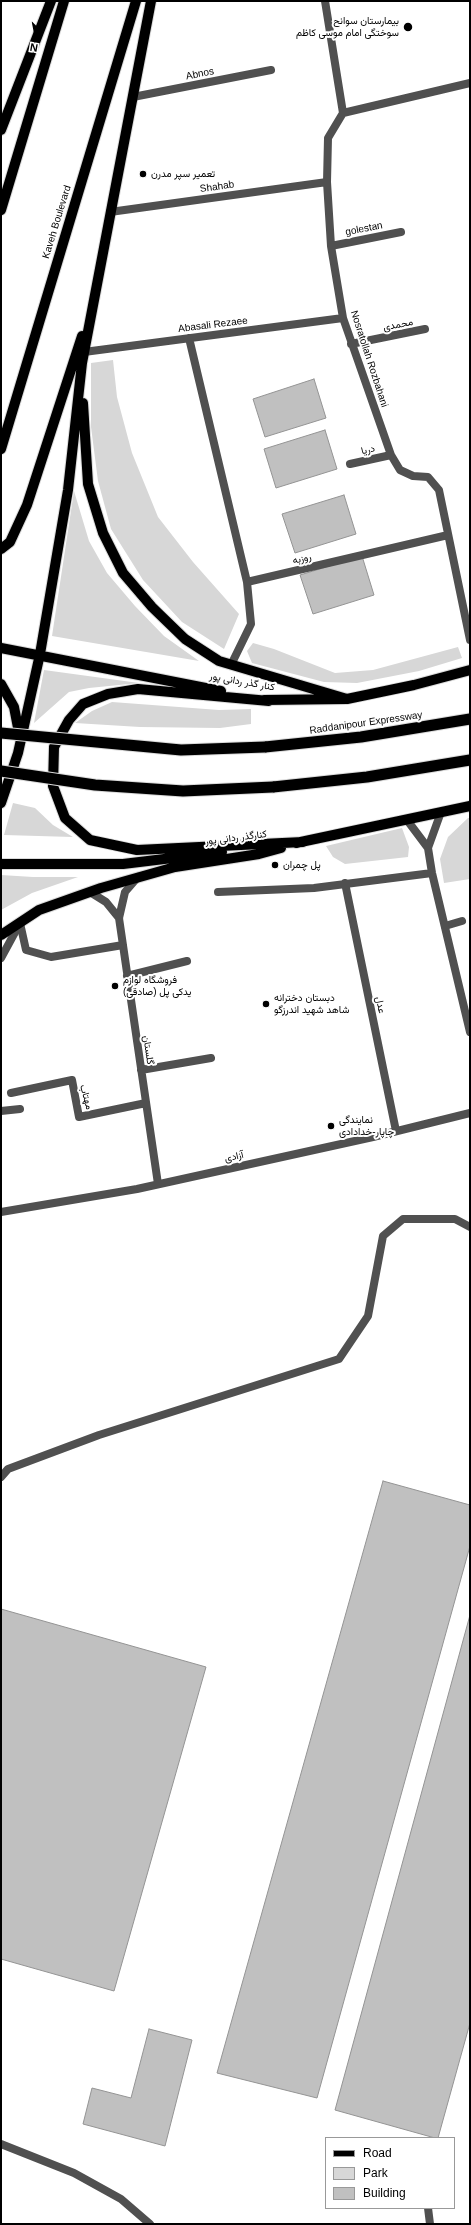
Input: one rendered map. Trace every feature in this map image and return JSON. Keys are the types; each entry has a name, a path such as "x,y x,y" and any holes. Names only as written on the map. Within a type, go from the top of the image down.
{"highway":[{"name":"Raddanipour Expressway","path":"1,734 181,750 265,747 361,737 470,719"},
{"path":"1,771 95,785 183,791 273,787 367,777 470,760"}],"main road":[{"path":"1,130 51,1"},
{"path":"1,210 64,1"},
{"name":"Kaveh Boulevard","path":"1,449 136,1"},
{"path":"1,803 20,742 40,654 68,490 82,363 151,1"},
{"path":"1,549 10,542 27,505 96,293"},
{"path":"82,363 84,440 88,484 103,533 124,573 152,607 185,639 219,661 347,699"},
{"name":"کنار گذر ردانی پور","path":"5,648 269,701 347,699 414,685 470,670"},
{"path":"1,684 14,707 20,742"},
{"path":"269,701 138,690 108,694 83,704 69,720 54,747 53,786 65,818 90,840 137,850 303,842"},
{"path":"1,788 9,781"},
{"name":"کنارگذر ردانی پور","path":"1,864 123,864 303,842 470,806"},
{"path":"1,935 40,910 138,877 175,867 258,854 303,842"}],"street":[{"path":"325,1 343,113 470,83"},
{"name":"Abnos","path":"133,97 271,70"},
{"name":"Nosratollah Rozbahani","path":"343,113 328,138 327,182 331,246 343,318 390,455 400,470 413,476 428,477 438,490 470,640"},
{"name":"Shahab","path":"110,212 327,182"},
{"name":"golestan","path":"331,246 401,232"},
{"name":"Abasali Rezaee","path":"84,352 343,318"},
{"name":"محمدی","path":"351,344 425,329"},
{"path":"189,338 247,582 251,624 231,665"},
{"name":"دریا","path":"350,464 390,455"},
{"name":"روزبه","path":"247,582 448,535"},
{"path":"428,848 441,812"},
{"path":"407,820 428,848 432,873 470,1032"},
{"path":"218,892 314,888 432,873"},
{"path":"119,918 125,892 138,877"},
{"name":"عدل","path":"345,883 396,1131"},
{"path":"90,892 106,902 119,918"},
{"name":"گلستان","path":"119,918 158,1184"},
{"path":"445,926 462,922"},
{"path":"20,923 26,950 51,957 123,945"},
{"path":"1,958 20,923"},
{"path":"127,976 187,961"},
{"path":"141,1070 210,1058"},
{"name":"مهتاب","path":"11,1093 72,1080 79,1117 146,1103"},
{"path":"1,1111 20,1109"},
{"name":"آزادی","path":"1,1212 158,1184 470,1113"},
{"path":"1,1477 8,1469 99,1435 339,1359 368,1316 383,1236 403,1219 456,1219 470,1227"},
{"path":"1,2144 74,2173 121,2199 150,2224"},
{"path":"428,2209 430,2224"}],"green space":[{"path":"113,360 117,397 132,453 158,517 193,562 239,614 224,649 182,622 143,580 111,529 98,481 91,427 91,363"},
{"path":"74,491 89,541 107,573 135,606 164,636 199,661 52,636"},
{"path":"253,643 274,649 335,673 373,670 458,647 462,658 419,671 357,683 324,682 252,663 247,651"},
{"path":"44,670 139,683 89,688 69,692 34,723"},
{"path":"112,702 219,710 251,709 251,724 220,728 140,727 75,723 92,711"},
{"path":"13,803 35,808 53,825 73,837 4,835"},
{"path":"468,818 470,818 470,879 444,883 440,859 448,837"},
{"path":"402,828 409,847 408,857 345,864 333,857 326,846"},
{"path":"1,875 78,877 32,893 1,910"}],"building":[{"path":"314,379 326,418 265,437 253,399"},
{"path":"325,430 337,469 276,488 264,449"},
{"path":"344,495 356,534 295,553 282,514"},
{"path":"362,556 374,595 313,614 300,575"},
{"path":"383,1481 470,1505 470,1546 317,2098 217,2073"},
{"path":"1,1609 206,1667 114,1991 1,1959"},
{"path":"470,1615 470,2023 438,2137 431,2137 335,2110"},
{"path":"149,2029 192,2040 165,2146 83,2124 92,2088 131,2098"}],"place":[{"name":"بیمارستان سوانح سوختگی امام موسی کاظم","path":"408,27"},
{"name":"تعمیر سپر مدرن","path":"143,174"},
{"name":"پل چمران","path":"275,865"},
{"name":"فروشگاه لوازم یدکی پل (صادقی)","path":"115,986"},
{"name":"دبستان دخترانه شاهد شهید اندرزگو","path":"266,1004"},
{"name":"نمایندگی چاپار-خدادادی","path":"331,1126"}]}
